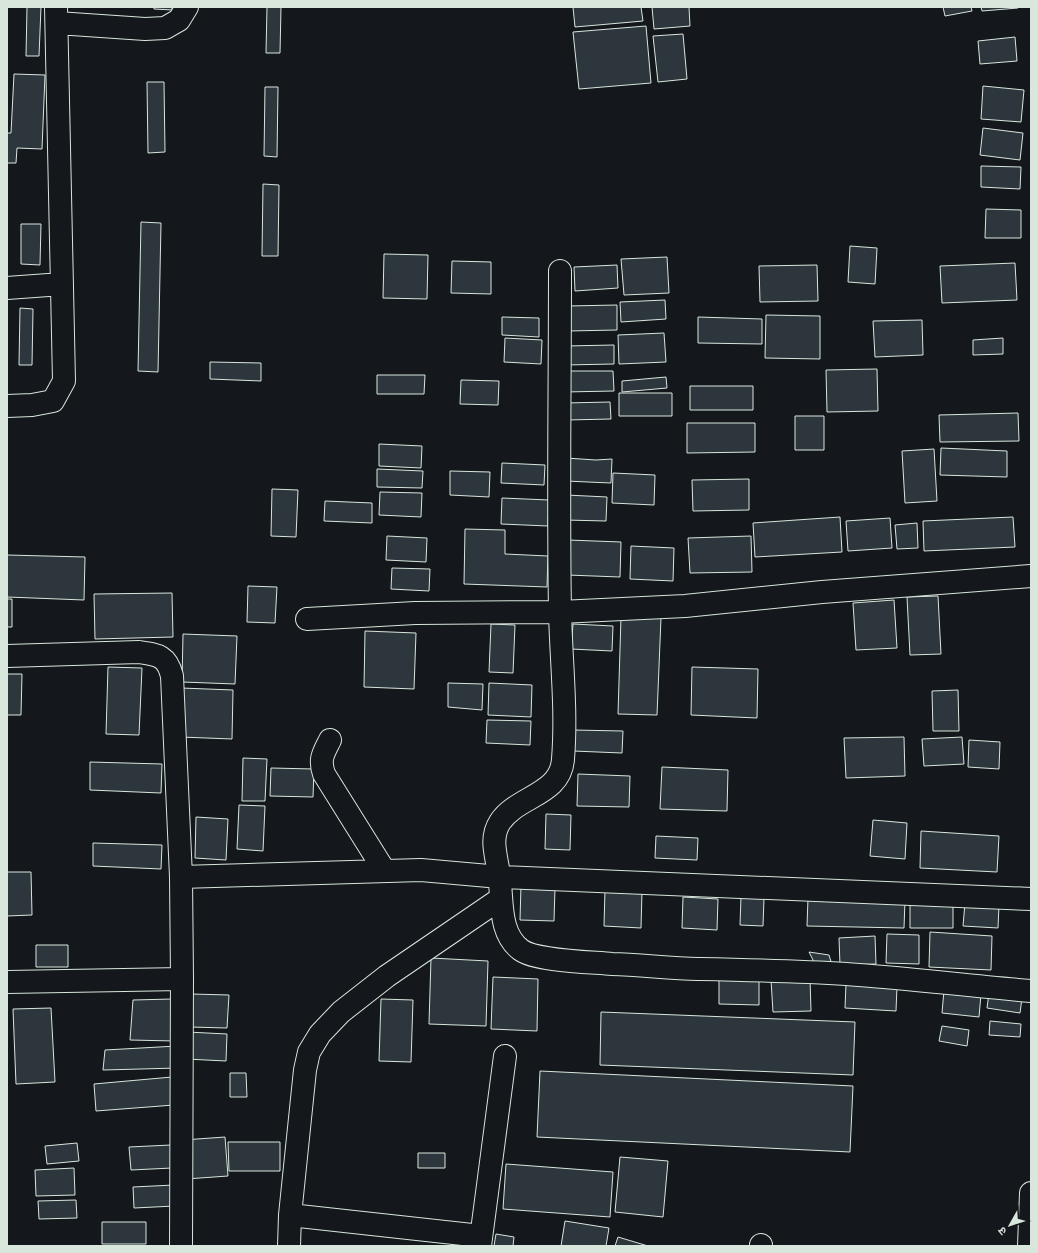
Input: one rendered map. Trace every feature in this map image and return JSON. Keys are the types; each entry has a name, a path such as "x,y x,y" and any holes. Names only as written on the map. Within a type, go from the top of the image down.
{"street":[{"path":"7,406 32,406 53,401 64,381 56,15 145,29 165,28 179,20 187,7"},
{"path":"560,271 560,612 564,722 563,763 558,778 546,789 522,803 504,817 498,825 495,835 494,852 500,877 500,899 503,918 510,939 522,952 538,957 582,962 846,974 1031,991"},
{"path":"7,288 62,284"},
{"path":"307,619 415,613 560,612 685,606 822,592 1031,576"},
{"path":"7,656 139,652 154,654 165,660 170,667 172,676 180,877 182,979 181,1246"},
{"path":"330,740 320,764 324,774 384,870"},
{"path":"180,877 421,870 500,877 1031,899"},
{"path":"289,1246 290,1215 305,1070 309,1052 320,1034 341,1012 387,976 500,899"},
{"path":"7,982 182,979"},
{"path":"290,1215 481,1241 505,1056"},
{"path":"1029,1246 1031,1193"}],"building":[{"path":"27,7 41,7 39,56 26,56"},
{"path":"154,7 172,7 172,10 154,9"},
{"path":"267,7 281,7 280,53 266,53"},
{"path":"573,7 641,7 643,21 575,27"},
{"path":"652,7 689,7 690,26 654,29"},
{"path":"943,7 971,7 972,11 945,16"},
{"path":"981,7 1018,7 1018,8 982,11"},
{"path":"646,26 651,83 579,89 573,32"},
{"path":"683,34 687,79 658,82 653,36"},
{"path":"1015,37 1017,61 980,64 978,41"},
{"path":"14,74 45,75 42,149 17,148 16,163 7,163 7,133 11,133"},
{"path":"147,82 164,82 165,152 148,153"},
{"path":"983,86 1024,90 1021,122 981,119"},
{"path":"265,87 278,87 277,157 264,156"},
{"path":"983,128 1023,133 1020,160 980,155"},
{"path":"981,166 1021,167 1020,189 981,187"},
{"path":"263,184 279,185 278,256 262,256"},
{"path":"986,209 1021,210 1021,238 985,238"},
{"path":"141,222 161,223 158,372 138,371"},
{"path":"21,224 41,224 40,265 21,264"},
{"path":"850,246 877,248 875,284 848,282"},
{"path":"384,254 428,255 427,299 383,298"},
{"path":"667,257 669,293 624,295 621,259"},
{"path":"452,261 491,262 491,294 451,293"},
{"path":"1015,263 1017,300 942,303 940,266"},
{"path":"617,265 618,288 575,291 574,267"},
{"path":"817,265 818,301 760,302 759,266"},
{"path":"665,300 666,319 621,322 620,302"},
{"path":"617,305 617,330 568,331 567,306"},
{"path":"20,308 33,309 32,365 19,365"},
{"path":"766,315 820,316 820,359 765,358"},
{"path":"502,317 539,318 539,337 502,335"},
{"path":"698,317 762,319 762,344 698,343"},
{"path":"922,320 923,355 875,357 873,321"},
{"path":"664,333 666,362 619,364 618,335"},
{"path":"505,338 542,340 541,364 504,362"},
{"path":"1003,338 1003,354 973,355 973,340"},
{"path":"614,345 614,364 565,365 565,346"},
{"path":"210,362 261,363 261,381 210,379"},
{"path":"877,369 878,411 827,412 826,370"},
{"path":"564,371 613,371 614,391 564,392"},
{"path":"377,375 425,375 424,394 377,394"},
{"path":"666,377 667,388 622,392 622,381"},
{"path":"461,380 499,381 498,405 460,404"},
{"path":"690,386 753,386 753,410 690,410"},
{"path":"619,393 672,393 672,416 619,416"},
{"path":"610,402 611,419 566,420 565,403"},
{"path":"1018,413 1019,441 940,442 939,415"},
{"path":"795,416 824,416 824,450 795,450"},
{"path":"687,423 755,423 755,452 687,453"},
{"path":"379,444 422,446 421,468 379,466"},
{"path":"941,448 1007,451 1007,477 940,475"},
{"path":"934,449 937,501 905,503 902,451"},
{"path":"566,458 596,460 612,459 611,483 565,481"},
{"path":"502,463 545,465 544,485 501,483"},
{"path":"377,469 423,471 422,488 377,487"},
{"path":"450,471 490,472 489,497 450,495"},
{"path":"613,473 655,475 654,505 612,503"},
{"path":"749,479 749,510 693,511 692,480"},
{"path":"272,489 298,490 296,537 271,536"},
{"path":"380,492 422,493 421,517 379,515"},
{"path":"566,495 607,497 606,521 565,520"},
{"path":"502,498 549,500 548,526 501,524"},
{"path":"325,501 372,503 372,523 324,521"},
{"path":"840,517 842,552 755,557 753,523"},
{"path":"1013,517 1015,547 924,551 923,521"},
{"path":"890,518 892,548 848,551 846,521"},
{"path":"917,523 918,548 897,549 895,525"},
{"path":"465,529 505,530 505,554 548,556 547,587 464,584"},
{"path":"387,536 427,538 426,562 386,560"},
{"path":"751,536 752,572 690,573 688,538"},
{"path":"568,540 621,542 620,577 567,575"},
{"path":"631,546 674,548 673,581 630,579"},
{"path":"7,555 85,557 84,600 7,597"},
{"path":"392,568 430,569 429,591 391,589"},
{"path":"248,586 277,587 275,623 247,622"},
{"path":"172,593 173,637 95,639 94,594"},
{"path":"938,596 941,654 910,655 907,597"},
{"path":"7,599 12,599 12,627 7,627"},
{"path":"894,600 897,648 856,650 853,603"},
{"path":"621,617 661,618 657,715 618,714"},
{"path":"491,624 515,625 513,673 489,672"},
{"path":"573,624 613,626 612,651 571,649"},
{"path":"365,631 416,633 414,689 364,687"},
{"path":"183,634 237,636 235,684 182,682"},
{"path":"108,667 142,668 139,735 106,734"},
{"path":"692,667 758,669 757,718 691,715"},
{"path":"7,674 22,674 21,715 7,715"},
{"path":"448,683 483,684 482,710 448,707"},
{"path":"489,683 532,685 531,717 488,715"},
{"path":"181,688 233,690 232,739 180,737"},
{"path":"958,690 959,731 933,731 932,691"},
{"path":"487,720 531,721 530,745 486,743"},
{"path":"573,730 623,731 622,753 573,751"},
{"path":"904,737 905,776 846,778 844,738"},
{"path":"962,737 964,764 924,766 922,739"},
{"path":"969,740 1000,742 999,769 968,767"},
{"path":"243,758 267,759 265,801 242,801"},
{"path":"90,762 162,764 161,793 90,790"},
{"path":"662,767 728,770 727,811 660,809"},
{"path":"271,768 314,769 313,797 270,796"},
{"path":"578,774 630,776 629,807 577,806"},
{"path":"239,805 265,806 263,851 237,849"},
{"path":"546,814 571,815 570,850 545,849"},
{"path":"196,817 228,819 226,860 195,858"},
{"path":"873,820 907,823 905,859 870,856"},
{"path":"921,831 999,836 997,872 920,868"},
{"path":"656,836 698,838 697,860 655,858"},
{"path":"93,843 162,845 161,869 93,866"},
{"path":"7,872 31,872 32,915 7,916"},
{"path":"521,885 555,887 554,921 520,920"},
{"path":"605,889 642,891 641,928 604,926"},
{"path":"683,897 718,899 717,930 682,928"},
{"path":"741,897 764,898 763,926 740,925"},
{"path":"808,898 905,900 904,928 807,926"},
{"path":"910,901 953,901 953,928 910,928"},
{"path":"965,903 999,905 998,928 963,926"},
{"path":"930,932 992,936 991,970 929,967"},
{"path":"887,934 919,935 919,964 886,963"},
{"path":"875,936 876,964 840,965 839,938"},
{"path":"36,945 68,945 68,967 36,967"},
{"path":"809,952 829,955 832,965 815,964"},
{"path":"431,958 488,961 486,1026 429,1024"},
{"path":"493,977 538,979 537,1031 491,1029"},
{"path":"719,979 759,980 759,1005 719,1004"},
{"path":"810,979 811,1011 773,1012 771,980"},
{"path":"846,984 897,986 896,1011 845,1008"},
{"path":"944,990 981,994 979,1017 942,1013"},
{"path":"989,993 1022,998 1020,1013 987,1008"},
{"path":"191,994 229,995 227,1028 190,1027"},
{"path":"172,999 174,1041 130,1040 133,1000"},
{"path":"381,999 413,1000 411,1062 379,1061"},
{"path":"51,1008 55,1082 16,1084 13,1009"},
{"path":"601,1012 855,1022 853,1075 600,1065"},
{"path":"990,1021 1021,1024 1020,1037 989,1035"},
{"path":"942,1026 969,1030 967,1046 939,1041"},
{"path":"187,1032 227,1034 226,1061 186,1059"},
{"path":"177,1046 178,1068 103,1070 105,1050"},
{"path":"540,1071 853,1086 850,1152 537,1137"},
{"path":"230,1073 246,1073 247,1097 230,1097"},
{"path":"172,1077 174,1105 96,1111 94,1084"},
{"path":"225,1137 228,1176 186,1179 183,1140"},
{"path":"228,1142 280,1142 280,1171 229,1171"},
{"path":"77,1143 79,1161 47,1164 45,1146"},
{"path":"171,1145 172,1168 131,1170 129,1147"},
{"path":"418,1153 445,1153 445,1168 418,1168"},
{"path":"620,1157 668,1161 663,1217 615,1212"},
{"path":"506,1164 613,1172 610,1217 503,1209"},
{"path":"74,1168 75,1195 36,1196 35,1170"},
{"path":"174,1185 175,1206 134,1208 133,1187"},
{"path":"76,1200 77,1218 39,1219 38,1201"},
{"path":"565,1221 609,1228 606,1246 561,1246"},
{"path":"102,1222 146,1222 146,1244 102,1244"},
{"path":"496,1234 514,1237 513,1246 494,1246"},
{"path":"618,1237 648,1246 615,1246"}]}
